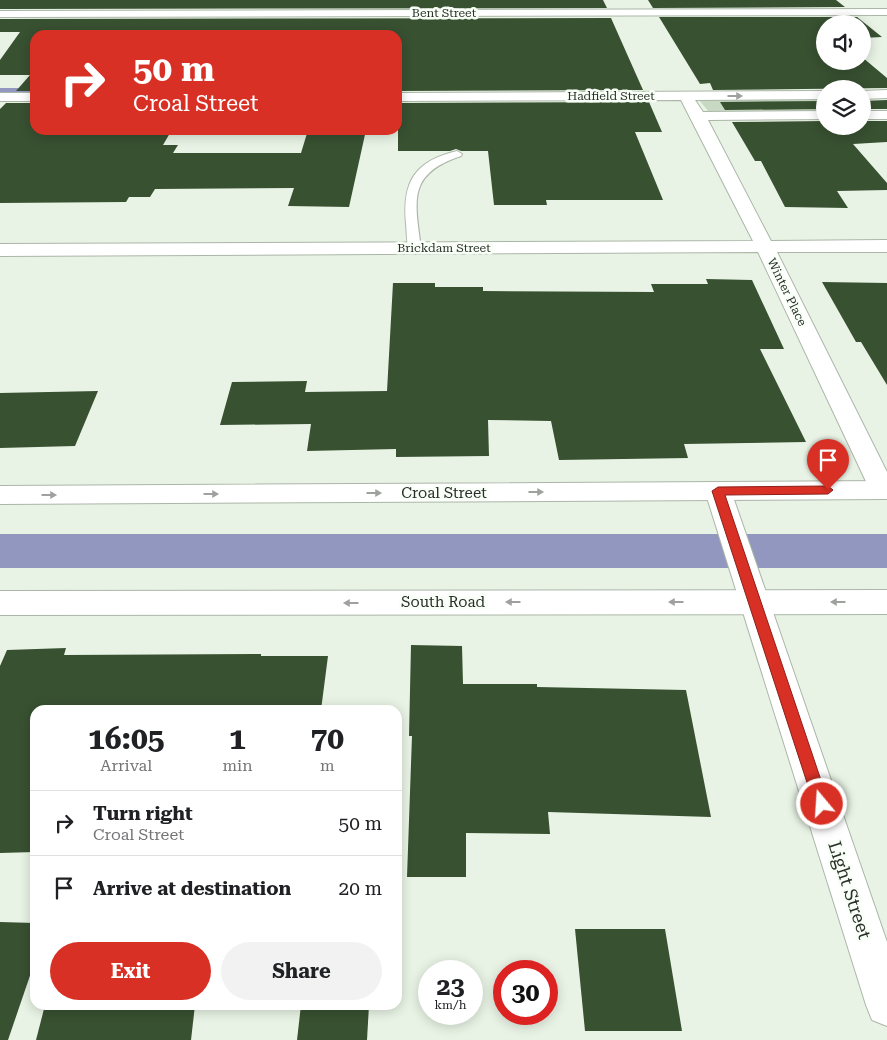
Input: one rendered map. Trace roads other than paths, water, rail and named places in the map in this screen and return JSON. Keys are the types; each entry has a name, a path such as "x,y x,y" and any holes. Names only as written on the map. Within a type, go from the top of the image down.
{"street":[{"path":"257,28 265,0"},
{"path":"864,0 884,13"},
{"name":"Bent Street","path":"0,14 884,13"},
{"path":"871,94 887,94"},
{"name":"Hadfield Street","path":"402,97 816,95"},
{"name":"Winter Place","path":"686,96 765,246 885,490"},
{"path":"0,97 30,97"},
{"path":"698,116 816,115"},
{"path":"871,115 887,115"},
{"name":"Brickdam Street","path":"0,250 887,246"},
{"name":"Croal Street","path":"0,495 885,490"},
{"name":"Light Street","path":"718,491 887,1005"},
{"name":"South Road","path":"0,603 754,596 887,602"}],"lane":[{"path":"415,248 411,216 412,189 423,170 439,160 457,154"}],"waterway":[{"path":"0,90 30,90"},
{"path":"0,551 887,551"}]}
